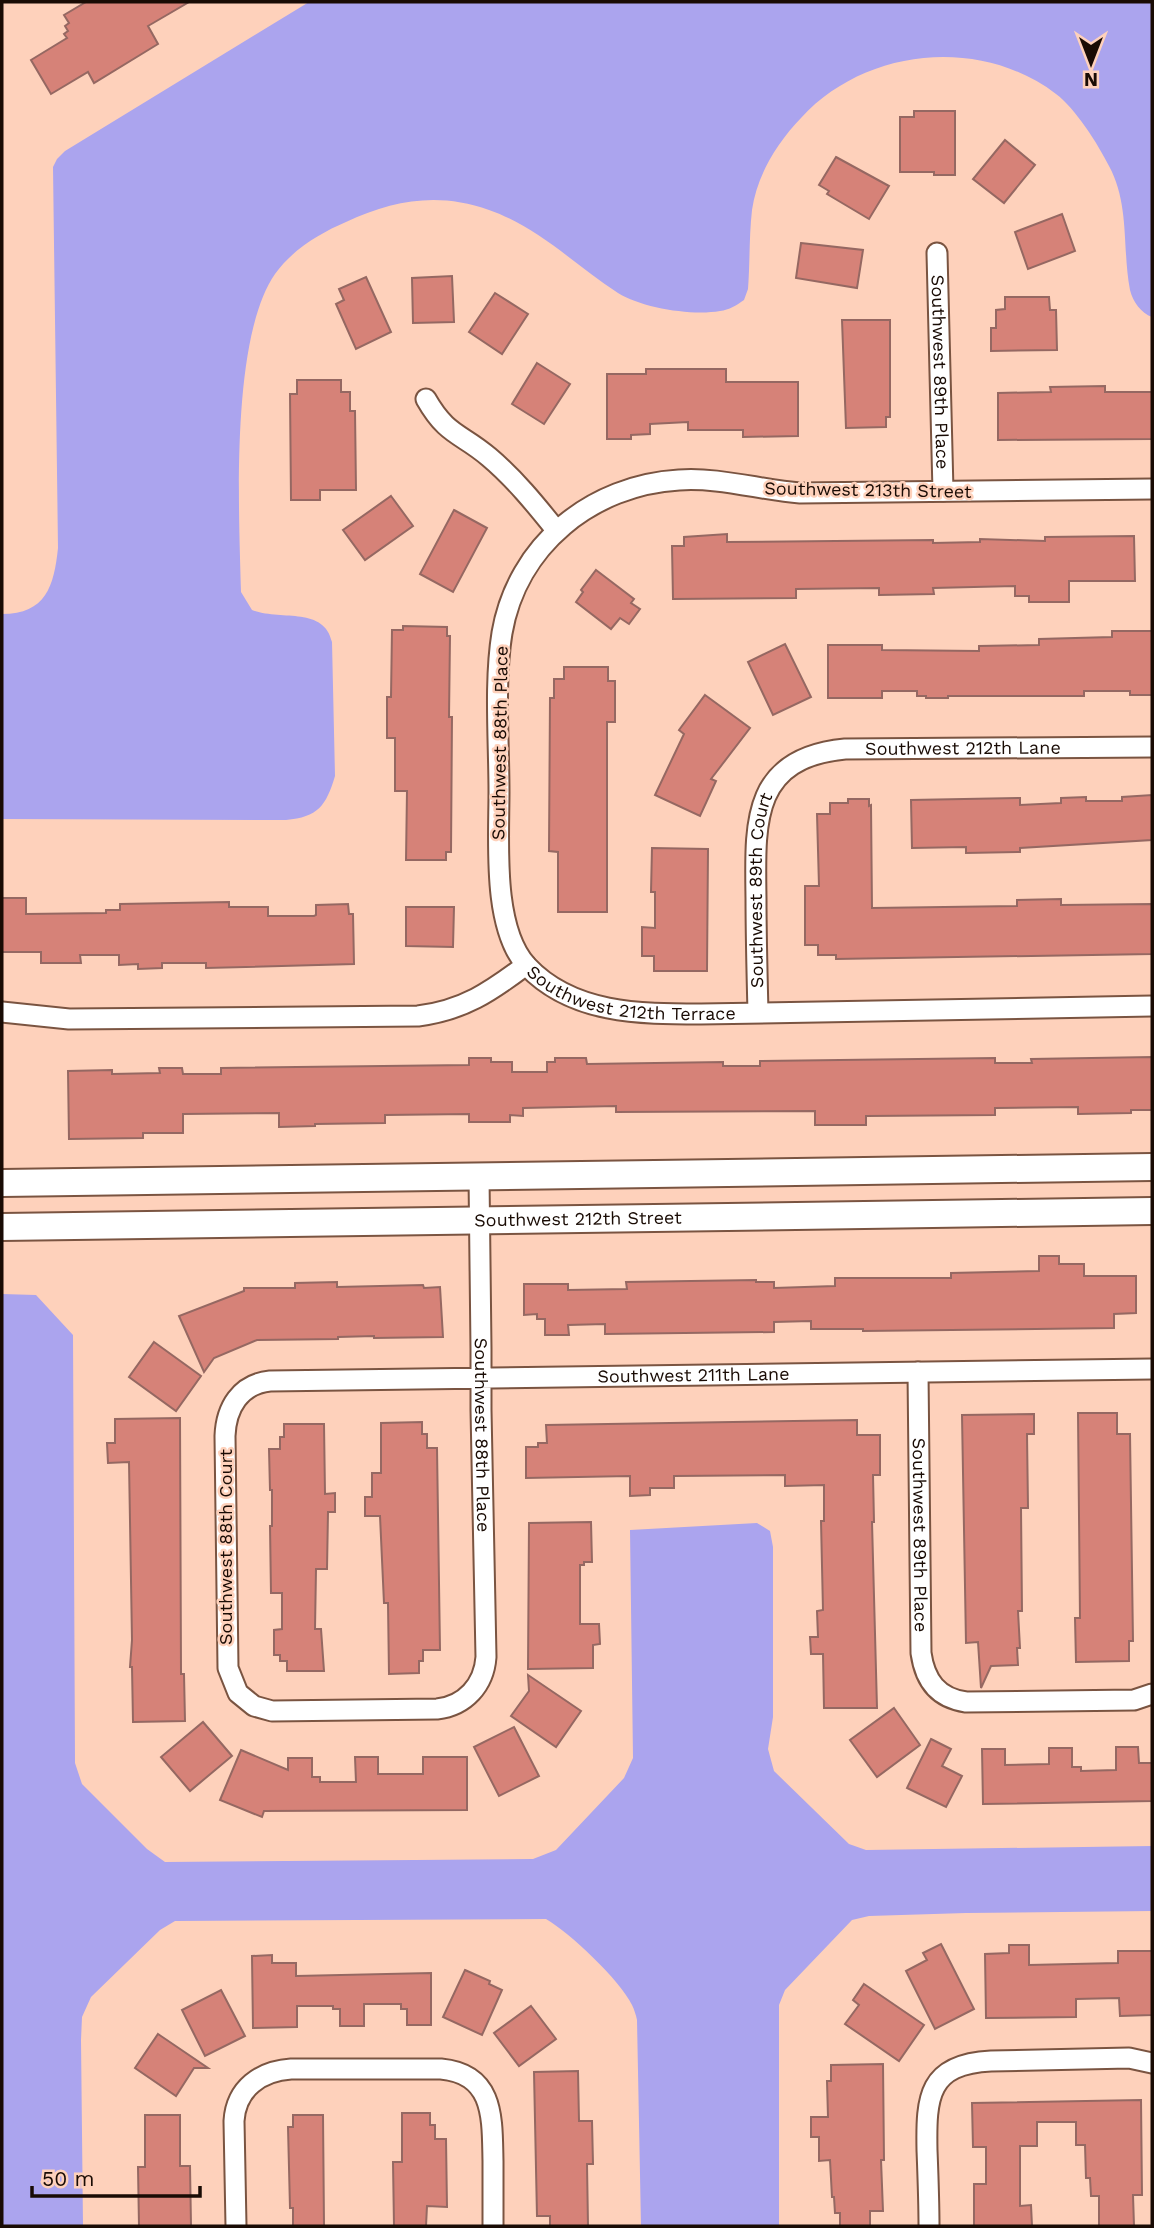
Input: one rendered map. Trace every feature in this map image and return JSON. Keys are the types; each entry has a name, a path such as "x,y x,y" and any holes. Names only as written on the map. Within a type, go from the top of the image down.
{"street":[{"name":"Southwest 89th Place","path":"937,253 943,491"},
{"path":"426,399 437,419 451,433 489,457 556,530"},
{"name":"Southwest 213th Street","path":"556,530 596,502 643,484 663,481 702,480 800,493 1152,489"},
{"name":"Southwest 88th Place","path":"526,965 509,931 499,876 500,652 506,615 515,592 540,549 556,530"},
{"name":"Southwest 212th Lane","path":"782,773 812,754 845,749 1152,747"},
{"name":"Southwest 89th Court","path":"758,1012 756,837 765,797 782,773"},
{"name":"Southwest 212th Terrace","path":"2,1012 69,1019 418,1016 443,1012 481,997 526,965 549,983 578,999 617,1011 667,1014 1152,1006"},
{"path":"2,1183 1152,1167"},
{"name":"Southwest 88th Place","path":"243,1698 261,1708 283,1712 437,1709 458,1703 473,1691 483,1675 486,1657 480,1176"},
{"name":"Southwest 212th Street","path":"2,1227 1152,1211"},
{"name":"Southwest 211th Lane","path":"239,1396 257,1383 270,1381 1152,1368"},
{"name":"Southwest 89th Place","path":"918,1372 921,1654 931,1684 951,1699 966,1702 1134,1700 1152,1694"},
{"name":"Southwest 88th Court","path":"239,1396 229,1409 225,1427 226,1656 232,1680 243,1698"},
{"path":"929,2226 926,2114 932,2092 942,2078 962,2065 978,2062 1129,2058 1152,2063"},
{"path":"236,2226 234,2115 248,2086 267,2073 291,2069 440,2069 467,2077 484,2092 491,2113 493,2226"}],"shaded area":[{"path":"309,2 1152,2 1152,317 1138,307 1130,290 1123,211 1116,181 1099,147 1078,117 1056,94 1026,76 993,63 959,58 924,58 890,64 857,77 827,94 801,118 776,149 758,184 752,210 748,289 744,300 723,310 682,311 653,307 628,298 524,226 470,204 416,201 364,214 307,243 275,274 261,303 250,340 240,428 241,592 252,610 311,619 320,623 332,642 335,776 324,802 313,813 286,820 2,819 2,614 29,609 45,595 54,574 58,548 53,167 65,151"},
{"path":"2,1294 36,1295 73,1335 75,1763 82,1784 147,1849 165,1862 533,1859 556,1850 624,1778 633,1758 630,1530 757,1523 770,1531 773,1547 773,1717 768,1749 774,1771 849,1844 866,1850 1152,1846 1152,1911 966,1913 869,1916 852,1920 785,1990 779,2005 779,2226 641,2226 636,2014 626,1995 606,1970 546,1919 175,1921 160,1930 91,1997 82,2017 83,2226 2,2226"}],"building":[{"path":"86,2 189,2 148,26 158,44 94,83 88,72 51,94 31,60 67,38 64,34 68,31 65,26 69,23 64,15"},
{"path":"914,111 955,111 955,175 900,172 900,117 914,117"},
{"path":"1005,140 1035,165 1004,203 973,179"},
{"path":"836,157 889,186 869,219 827,194 829,191 819,185"},
{"path":"1062,214 1075,251 1028,269 1015,232"},
{"path":"801,243 863,250 857,288 796,278"},
{"path":"452,276 454,322 413,323 412,278"},
{"path":"366,277 391,332 356,349 336,304 344,300 339,289"},
{"path":"495,293 528,314 502,354 469,332"},
{"path":"1005,297 1049,297 1050,310 1056,310 1057,350 991,351 991,328 996,328 996,310 1005,309"},
{"path":"842,320 890,320 890,417 886,417 886,427 846,428"},
{"path":"537,363 570,384 544,424 512,404"},
{"path":"646,369 726,369 726,382 798,382 798,436 743,437 743,430 688,430 688,422 650,424 650,434 631,435 631,439 607,439 607,374 646,374"},
{"path":"297,380 341,380 341,392 350,392 350,411 355,411 356,490 320,490 320,500 291,500 290,394 297,394"},
{"path":"1105,386 1105,392 1152,392 1152,439 998,440 998,393 1051,392 1050,387"},
{"path":"391,496 413,526 365,560 343,530"},
{"path":"454,510 487,528 453,592 420,574"},
{"path":"727,534 727,542 933,540 933,543 980,542 980,539 1045,541 1045,537 1134,536 1135,581 1069,581 1069,602 1029,602 1029,596 1015,596 1015,586 933,588 934,594 879,595 879,588 796,589 796,598 673,599 672,546 684,546 684,537"},
{"path":"596,570 634,599 631,603 640,609 629,624 620,618 611,629 576,602 583,592 581,590"},
{"path":"403,626 447,627 447,636 450,636 451,852 446,852 446,860 406,860 407,791 395,791 395,738 387,738 392,630 403,630"},
{"path":"1112,631 1152,631 1152,695 1130,695 1130,691 1084,691 1084,696 926,698 917,696 917,691 882,691 882,698 828,698 828,645 882,645 882,650 979,651 979,646 1039,645 1039,639 1112,637"},
{"path":"785,644 811,697 773,715 748,662"},
{"path":"564,667 608,667 608,681 615,681 615,722 607,722 607,912 558,912 558,852 549,851 550,698 554,698 554,679 564,679"},
{"path":"705,695 750,728 711,779 716,781 700,816 655,795 684,734 679,730"},
{"path":"1152,795 1152,840 1020,848 1020,852 966,853 966,847 912,848 911,800 1020,798 1020,805 1061,803 1061,798 1086,797 1086,801 1122,801 1122,797"},
{"path":"848,799 869,799 869,806 871,805 872,908 1017,906 1017,900 1061,899 1061,905 1152,904 1152,954 836,959 836,955 818,955 818,945 805,945 805,886 819,886 817,814 830,814 830,803 848,803"},
{"path":"652,848 708,849 707,971 654,971 654,956 642,956 642,927 655,928 655,892 651,892"},
{"path":"2,898 26,898 26,914 106,913 106,910 120,910 120,904 229,902 229,907 268,907 268,916 314,916 316,905 348,904 349,914 353,914 354,964 206,968 206,963 162,963 162,968 138,969 138,964 119,965 119,955 80,955 81,963 41,963 41,952 2,952"},
{"path":"406,907 454,907 453,947 406,946"},
{"path":"1152,1057 1152,1110 1131,1110 1131,1113 1078,1114 1078,1107 995,1108 995,1115 866,1116 866,1125 815,1125 815,1111 616,1112 616,1106 523,1108 523,1116 510,1115 510,1122 469,1122 469,1114 385,1115 385,1123 279,1127 279,1113 183,1114 183,1133 143,1133 143,1138 69,1139 68,1071 160,1073 159,1068 182,1068 183,1074 221,1074 221,1068 469,1065 469,1058 512,1062 512,1072 547,1072 547,1062 555,1062 555,1058 586,1058 587,1064 723,1062 723,1066 760,1066 760,1061 995,1058 995,1063 1032,1063 1031,1059"},
{"path":"1039,1256 1059,1256 1059,1264 1084,1264 1084,1276 1136,1276 1136,1313 1114,1314 1114,1328 863,1331 811,1329 811,1321 774,1322 774,1332 605,1334 605,1324 568,1325 569,1335 545,1335 545,1319 537,1319 537,1314 524,1315 524,1284 568,1284 568,1290 627,1289 626,1282 756,1280 774,1282 774,1288 835,1286 835,1278 951,1278 951,1273 1039,1271"},
{"path":"337,1282 337,1287 440,1287 443,1337 374,1336 257,1340 214,1358 204,1372 179,1316 244,1291 244,1288 295,1288 295,1283"},
{"path":"154,1342 201,1376 176,1411 129,1377"},
{"path":"1078,1413 1117,1413 1117,1434 1130,1434 1133,1641 1129,1641 1129,1661 1076,1662 1075,1618 1080,1618"},
{"path":"1034,1414 1034,1434 1027,1434 1028,1508 1021,1508 1022,1611 1018,1611 1018,1665 991,1666 981,1688 978,1642 966,1643 962,1415"},
{"path":"180,1418 181,1674 184,1674 185,1721 133,1722 130,1667 132,1640 129,1462 108,1463 107,1443 115,1443 115,1419"},
{"path":"857,1420 857,1435 880,1435 880,1475 873,1475 872,1522 877,1708 824,1708 823,1654 811,1654 810,1637 818,1637 817,1611 823,1610 821,1521 824,1521 824,1485 785,1486 785,1475 674,1476 674,1488 650,1488 650,1495 630,1496 630,1476 526,1478 526,1447 538,1447 538,1443 547,1443 546,1425"},
{"path":"422,1422 422,1434 427,1434 427,1448 437,1448 440,1650 423,1650 419,1673 389,1674 388,1603 384,1603 380,1516 365,1516 365,1497 372,1497 372,1473 381,1473 381,1423"},
{"path":"284,1424 324,1424 325,1494 335,1493 335,1512 328,1512 327,1569 316,1569 315,1629 321,1629 324,1671 287,1671 287,1661 280,1661 280,1655 274,1655 274,1630 282,1629 282,1593 271,1593 272,1490 269,1449 280,1449"},
{"path":"591,1522 592,1562 580,1565 580,1624 599,1624 600,1644 593,1645 593,1668 528,1669 529,1523"},
{"path":"528,1675 581,1711 556,1747 511,1716 529,1691"},
{"path":"894,1708 920,1745 877,1777 850,1740"},
{"path":"203,1722 232,1756 190,1791 161,1757"},
{"path":"514,1727 539,1776 499,1796 474,1747"},
{"path":"931,1739 951,1749 942,1766 962,1776 946,1807 907,1788"},
{"path":"1116,1747 1138,1747 1139,1763 1152,1763 1152,1801 983,1804 982,1749 1005,1749 1005,1765 1049,1764 1049,1748 1072,1748 1072,1767 1081,1767 1081,1771 1116,1770"},
{"path":"241,1750 288,1770 288,1758 312,1758 312,1777 320,1777 320,1782 356,1782 355,1757 378,1757 378,1774 423,1774 423,1757 467,1757 467,1810 264,1811 262,1817 220,1800"},
{"path":"941,1944 974,2009 935,2029 906,1971 927,1960 923,1953"},
{"path":"1009,1945 1029,1945 1029,1965 1118,1963 1118,1951 1152,1951 1152,2015 1120,2016 1119,1998 1076,1999 1076,2017 986,2018 985,1954 1009,1953"},
{"path":"272,1955 272,1963 296,1963 296,1976 431,1973 431,2025 407,2025 407,2009 401,2009 401,2004 364,2004 364,2026 340,2026 340,2009 333,2009 333,2006 297,2006 297,2027 253,2028 252,1956"},
{"path":"465,1970 490,1981 489,1984 502,1990 482,2035 443,2017"},
{"path":"864,1984 924,2025 899,2061 845,2024 859,2005 853,2000"},
{"path":"221,1990 245,2036 205,2056 182,2010"},
{"path":"531,2006 556,2039 519,2066 494,2033"},
{"path":"158,2034 208,2068 194,2068 176,2096 135,2068"},
{"path":"883,2064 883,2211 870,2211 870,2226 840,2226 840,2213 835,2213 832,2197 830,2160 819,2161 819,2137 811,2137 811,2117 828,2117 827,2081 831,2081 831,2065"},
{"path":"578,2071 579,2121 592,2121 593,2164 587,2164 588,2226 550,2226 550,2216 537,2216 534,2072"},
{"path":"1141,2100 1142,2195 1133,2195 1134,2226 1099,2226 1099,2196 1091,2196 1090,2178 1086,2178 1085,2145 1076,2145 1076,2122 1037,2122 1037,2146 1020,2146 1020,2206 1031,2205 1032,2226 974,2226 974,2184 986,2184 986,2147 973,2147 972,2103"},
{"path":"402,2113 430,2113 430,2125 435,2125 435,2139 446,2139 447,2207 427,2206 426,2226 394,2226 393,2162 402,2162"},
{"path":"145,2115 180,2115 180,2166 190,2166 191,2226 139,2226 138,2167 145,2167"},
{"path":"293,2115 323,2115 324,2226 293,2226 288,2127 293,2127"}]}
